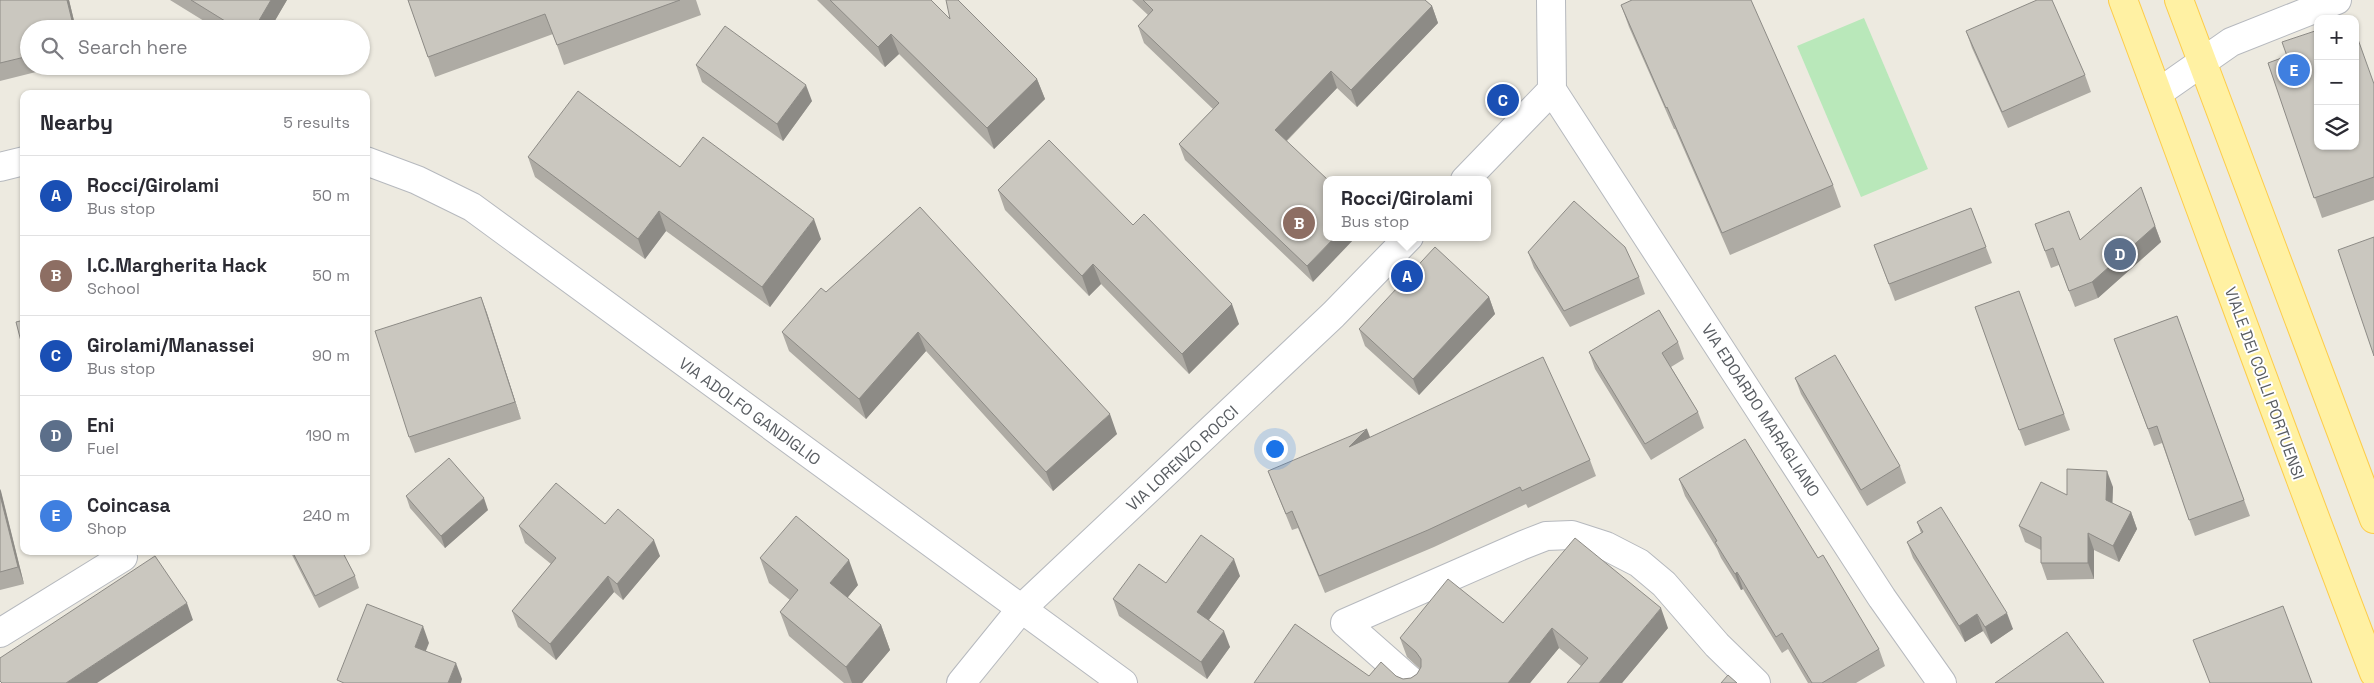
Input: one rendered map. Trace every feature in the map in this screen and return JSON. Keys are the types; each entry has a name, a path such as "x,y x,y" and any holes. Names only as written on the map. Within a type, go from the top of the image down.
{"main road":[{"name":"VIALE DEI COLLI PORTUENSI","path":"2123,0 2243,321 2295,468 2374,673"},
{"path":"2179,0 2374,519"}],"street":[{"path":"1469,176 1552,90 1551,0"},
{"path":"2158,93 2231,42 2337,0"},
{"name":"VIA EDOARDO MARAGLIANO","path":"1552,90 1882,598 1942,683"},
{"path":"0,167 20,162"},
{"name":"VIA ADOLFO GANDIGLIO","path":"370,162 417,180 472,207 1123,683"},
{"name":"VIA LORENZO ROCCI","path":"961,683 1021,609 1333,315 1405,241"},
{"path":"1413,683 1345,623 1546,536 1572,535 1606,546 1646,568 1664,584 1717,645 1756,683"},
{"path":"0,633 123,557"}],"green space":[{"path":"1864,18 1928,169 1861,197 1797,46"}],"building":[{"path":"0,0 67,0 72,20 20,20 20,58 0,63"},
{"path":"191,0 271,0 259,20 223,20"},
{"path":"408,0 680,0 557,45 545,14 428,57"},
{"path":"830,0 931,0 950,19 946,0 958,0 1037,79 987,128 891,34 878,47"},
{"path":"1143,0 1425,0 1432,6 1351,90 1331,71 1275,130 1324,176 1323,241 1331,241 1307,266 1179,144 1219,103 1138,26 1153,10"},
{"path":"1632,0 1751,0 1833,185 1722,233 1621,5"},
{"path":"2037,0 2052,0 2085,75 2002,112 1966,31"},
{"path":"725,26 806,85 777,124 696,65"},
{"path":"2314,31 2314,150 2359,150 2359,42 2374,84 2374,177 2314,198 2268,63 2287,56 2282,42"},
{"path":"578,91 680,167 703,137 814,219 762,287 659,211 638,239 528,157"},
{"path":"1049,140 1133,225 1144,214 1232,304 1182,354 1093,264 1082,276 998,190"},
{"path":"2141,187 2155,226 2092,282 2069,291 2053,248 2045,251 2035,224 2069,211 2080,240"},
{"path":"1574,201 1625,247 1639,277 1564,311 1528,252"},
{"path":"920,207 1110,414 1046,472 918,332 859,399 782,332 821,288 826,292"},
{"path":"1971,208 1986,247 1889,284 1874,245"},
{"path":"2374,237 2374,356 2338,250"},
{"path":"1435,247 1489,297 1413,379 1359,329"},
{"path":"2019,291 2064,414 2019,430 1975,307"},
{"path":"481,297 515,402 409,437 375,331"},
{"path":"1659,310 1678,342 1662,353 1698,412 1645,444 1589,352"},
{"path":"2177,316 2244,500 2189,520 2157,426 2148,429 2114,339"},
{"path":"20,321 20,338 16,322"},
{"path":"1835,355 1900,466 1861,490 1795,378"},
{"path":"1543,357 1590,460 1522,491 1520,487 1428,530 1319,576 1292,511 1286,514 1268,471 1367,429 1349,447"},
{"path":"1745,439 1818,558 1823,555 1879,649 1822,683 1812,683 1782,633 1776,637 1737,572 1735,574 1715,542 1717,541 1679,479"},
{"path":"449,458 484,498 441,536 406,496"},
{"path":"2067,469 2107,471 2106,500 2131,512 2113,546 2088,533 2088,563 2041,563 2041,537 2019,526 2041,482 2067,495"},
{"path":"556,483 605,524 618,509 654,540 617,584 608,576 550,644 512,611 556,558 519,526"},
{"path":"0,495 18,567 0,572"},
{"path":"1941,507 2007,613 1985,627 1977,614 1959,626 1907,542 1923,532 1917,522"},
{"path":"796,516 849,560 830,583 881,625 846,667 780,612 798,590 760,558"},
{"path":"1201,535 1234,559 1197,612 1224,631 1201,662 1113,599 1139,564 1166,583"},
{"path":"1575,538 1661,608 1599,683 1567,683 1588,658 1552,628 1508,683 1254,683 1295,624 1369,676 1381,662 1396,676 1403,679 1411,678 1417,674 1421,667 1421,659 1400,638 1448,579 1503,623"},
{"path":"294,555 344,555 355,576 315,596"},
{"path":"155,556 187,603 66,683 2,683 0,681 0,658"},
{"path":"367,604 423,626 415,647 456,663 448,683 344,683 337,680"},
{"path":"2283,606 2312,683 2210,683 2193,640"},
{"path":"2067,632 2104,683 1995,683"},
{"path":"1728,675 1737,683 1721,683"}],"place":[{"name":"Coincasa","path":"2294,70"},
{"name":"Girolami/Manassei","path":"1503,100"},
{"name":"I.C.Margherita Hack","path":"1299,223"},
{"name":"Eni","path":"2120,254"},
{"name":"Rocci/Girolami","path":"1407,276"}]}
